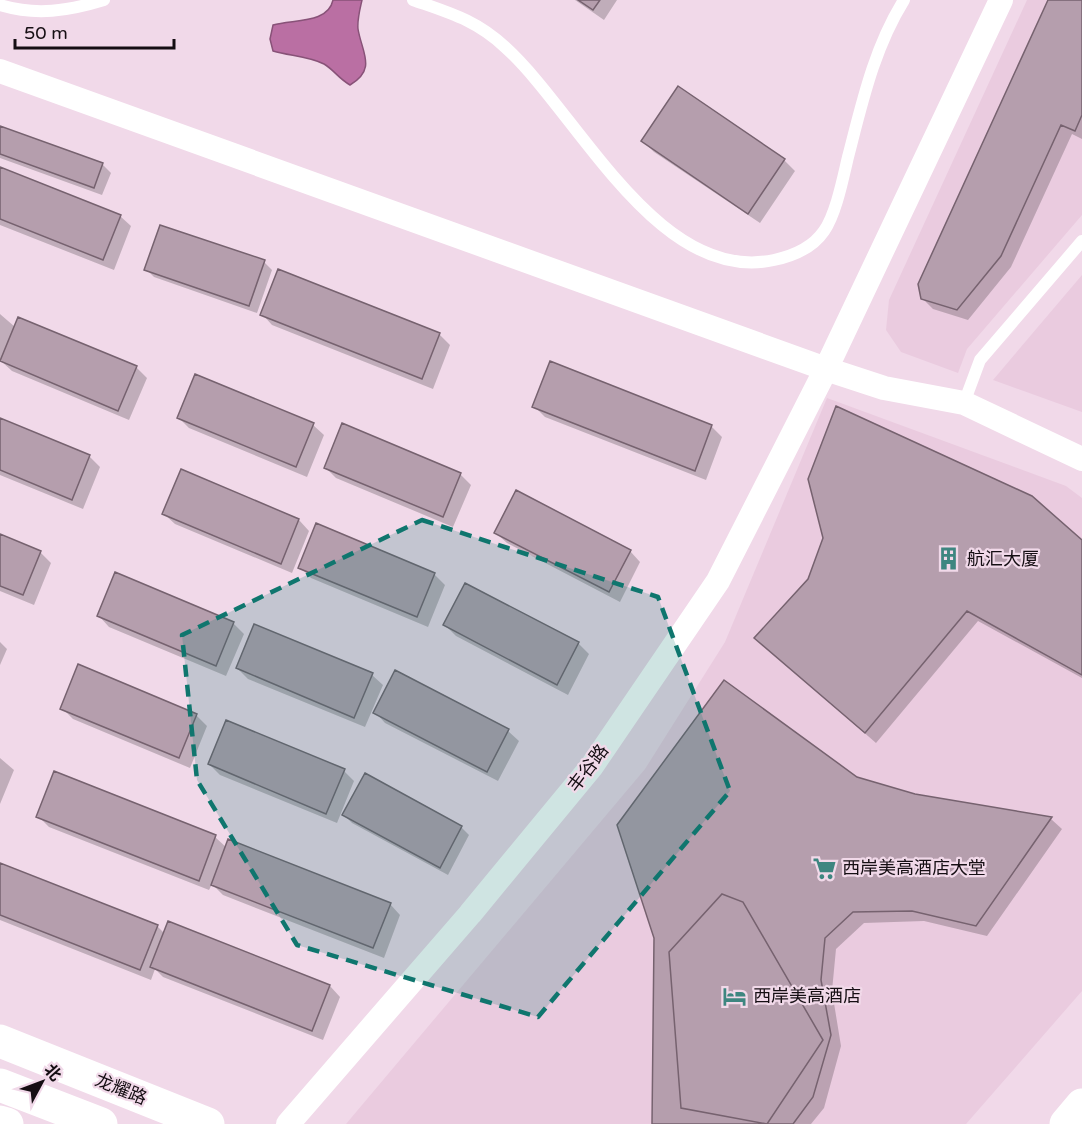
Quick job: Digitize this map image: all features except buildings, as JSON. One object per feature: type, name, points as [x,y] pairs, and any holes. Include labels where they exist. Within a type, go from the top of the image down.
[{"type":"main road","name":"龙耀路","points":[[0,1041],[208,1124]]},
{"type":"main road","points":[[0,1085],[101,1124]]},
{"type":"main road","points":[[1066,1124],[1082,1105]]},
{"type":"main road","points":[[0,1122],[7,1124]]},
{"type":"street","name":"丰谷路","points":[[288,1124],[470,914],[592,766],[718,581],[826,369],[1001,0]]},
{"type":"street","points":[[0,71],[826,369],[884,388],[964,403],[1082,459]]},
{"type":"lane","points":[[0,5],[18,11],[50,12],[77,9],[104,0]]},
{"type":"lane","points":[[413,0],[454,13],[480,27],[504,46],[526,67],[612,172],[663,228],[694,247],[728,261],[760,263],[790,256],[807,247],[824,231],[843,176],[878,48],[904,0]]},
{"type":"lane","points":[[964,403],[980,360],[1082,242]]},
{"type":"highlighted area","points":[[422,520],[658,597],[730,791],[538,1017],[297,945],[197,780],[182,635]]},
{"type":"shaded area","points":[[333,0],[362,0],[358,26],[366,60],[363,73],[350,85],[324,64],[312,59],[273,51],[270,39],[273,25],[317,17],[330,8]]},
{"type":"shaded area","points":[[1027,0],[1082,0],[1082,215],[967,349],[958,373],[901,352],[886,330],[889,300]]},
{"type":"shaded area","points":[[1082,275],[1082,412],[993,380]]},
{"type":"shaded area","points":[[827,398],[1066,486],[1082,498],[1082,991],[966,1124],[346,1124],[645,769],[725,642]]},
{"type":"place","name":"航汇大厦","points":[[949,559]]},
{"type":"place","name":"西岸美高酒店大堂","points":[[824,868]]},
{"type":"place","name":"西岸美高酒店","points":[[735,996]]}]
